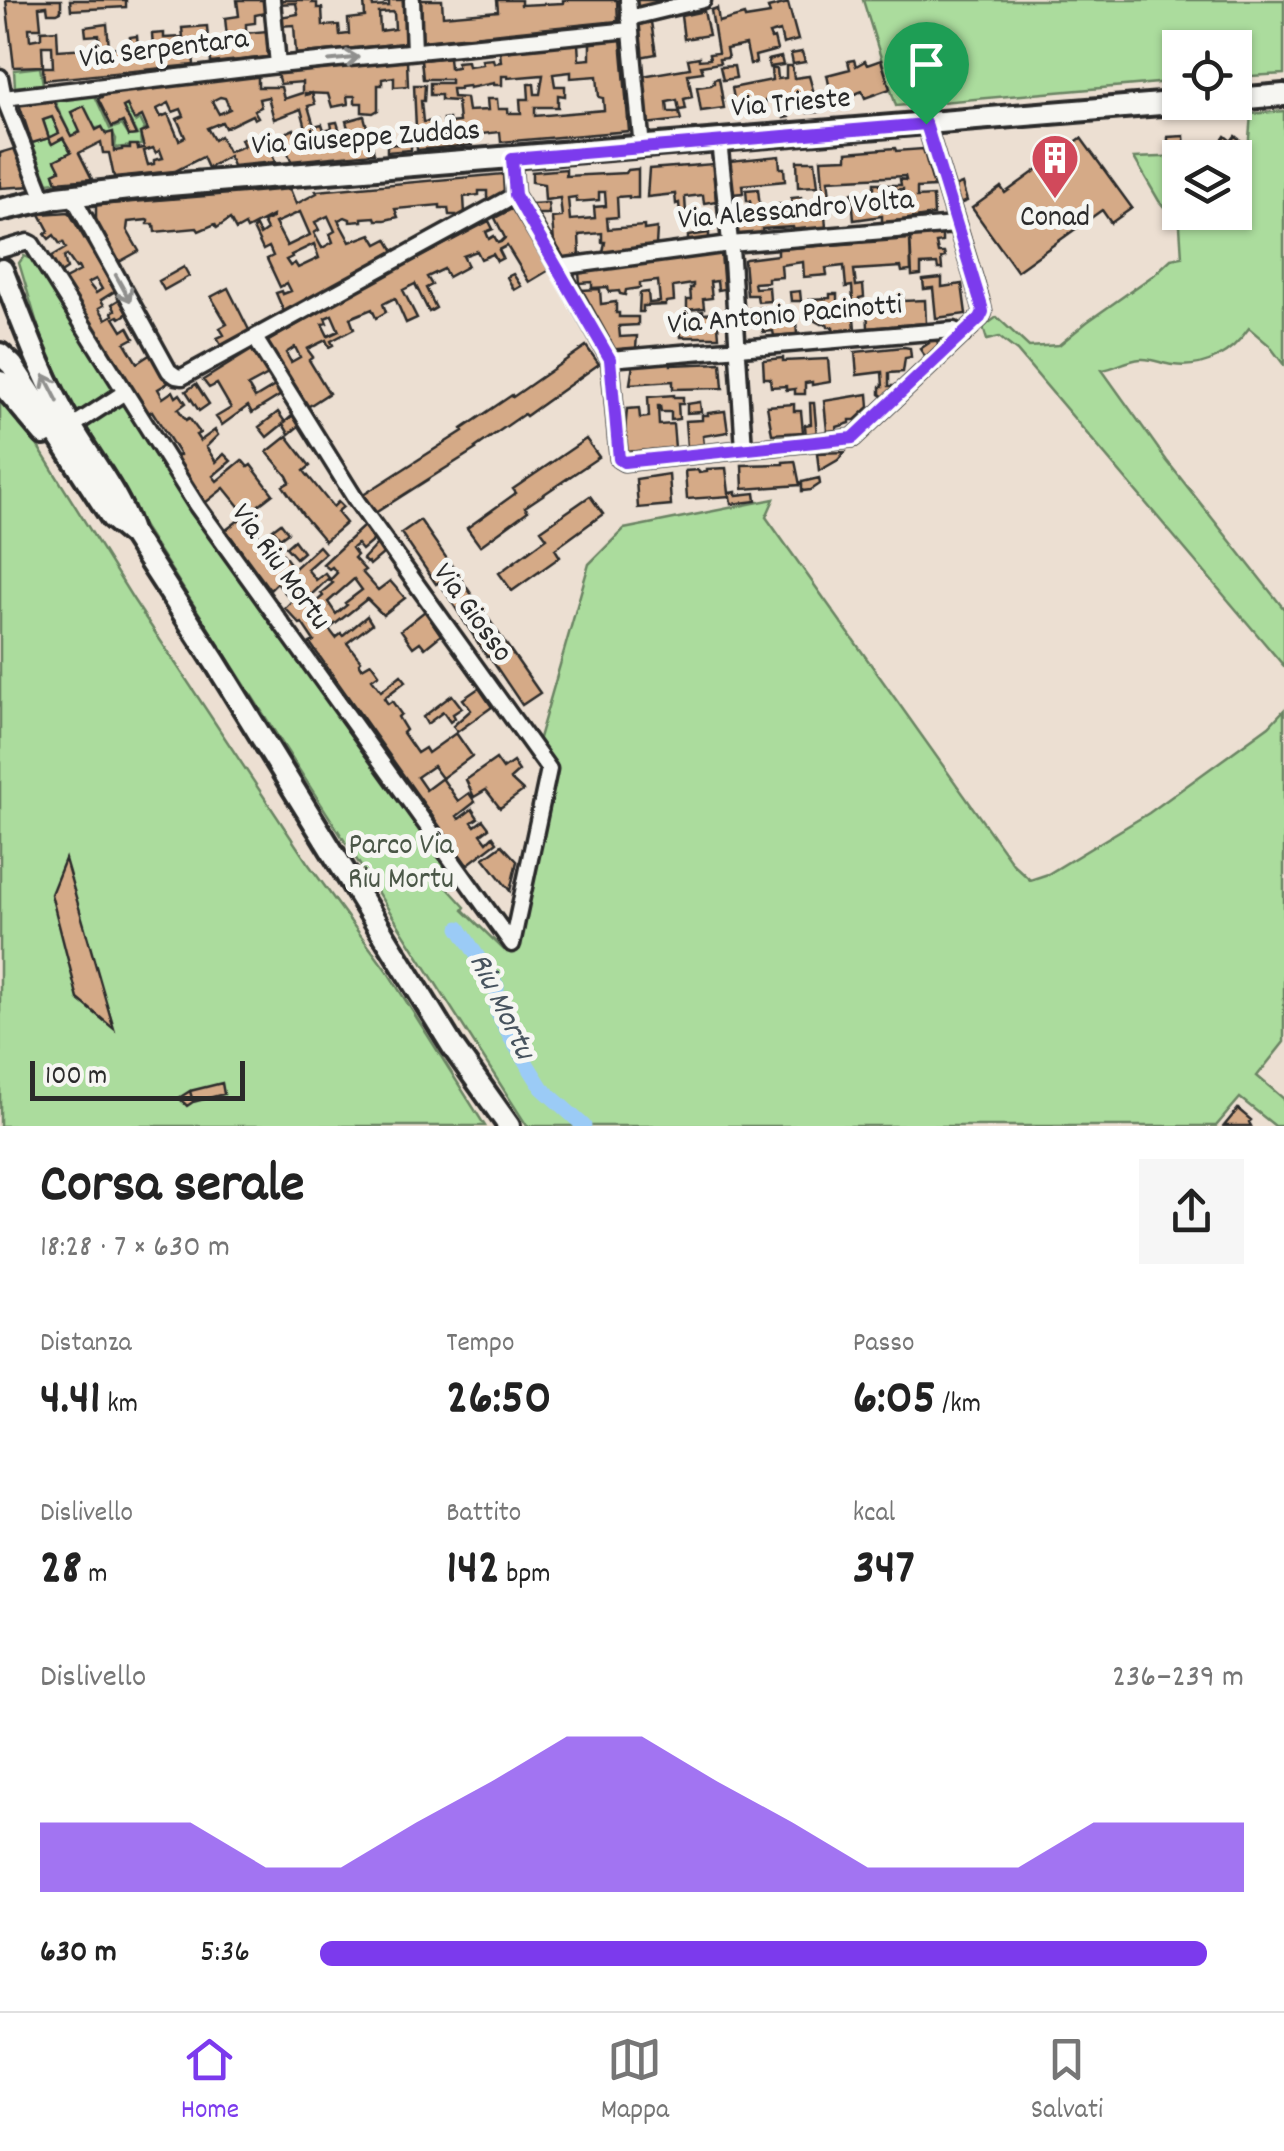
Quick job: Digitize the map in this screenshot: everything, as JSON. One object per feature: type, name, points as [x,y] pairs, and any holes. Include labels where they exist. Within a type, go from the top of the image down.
[{"type":"street","points":[[272,0],[278,65]]},
{"type":"street","points":[[412,0],[414,51]]},
{"type":"street","points":[[628,0],[642,148]]},
{"type":"street","name":"Via Serpentara","points":[[4,98],[630,24],[704,0]]},
{"type":"street","points":[[0,77],[4,98],[173,374],[189,374],[515,195]]},
{"type":"street","points":[[1252,97],[1284,94]]},
{"type":"street","name":"Via Trieste","points":[[642,148],[1162,104]]},
{"type":"street","points":[[512,159],[515,195],[610,359],[619,459],[624,462],[853,438],[980,318],[983,312],[926,124]]},
{"type":"street","points":[[719,141],[744,449]]},
{"type":"street","name":"Via Giuseppe Zuddas","points":[[0,210],[156,186],[642,148]]},
{"type":"street","name":"Via Giuseppe Zuddas","points":[[0,194],[68,197]]},
{"type":"street","name":"Via Giuseppe Zuddas","points":[[8,230],[4,218],[11,214],[68,197]]},
{"type":"street","name":"Via Alessandro Volta","points":[[558,267],[730,244],[955,225]]},
{"type":"street","points":[[8,230],[21,244],[0,266],[40,366],[125,511],[132,534],[453,1047],[508,1126]]},
{"type":"street","name":"Via Riu Mortu","points":[[21,244],[32,244],[198,506],[512,944]]},
{"type":"street","name":"Via Antonio Pacinotti","points":[[610,359],[954,330],[963,334]]},
{"type":"street","name":"Via Giosso","points":[[254,338],[356,500],[549,769],[512,944]]},
{"type":"street","points":[[0,354],[12,365],[112,518],[132,534]]},
{"type":"street","points":[[0,382],[43,433],[86,495],[106,508]]},
{"type":"street","points":[[72,426],[124,392]]},
{"type":"green space","points":[[863,0],[1284,0],[1284,74],[1252,76],[1252,30],[1162,30],[1162,83],[896,106]]},
{"type":"green space","points":[[40,67],[43,84],[15,87],[14,70]]},
{"type":"green space","points":[[110,91],[96,98],[110,129],[122,125],[129,136],[137,135],[123,107],[127,105],[135,122],[140,119],[145,129],[140,134],[141,145],[115,148],[113,133],[106,134],[102,127],[71,136],[53,98]]},
{"type":"green space","points":[[1284,111],[1284,365],[1249,328],[1225,352],[1196,365],[1141,359],[1102,370],[1167,461],[1284,609],[1284,666],[1017,351],[999,337],[987,340],[983,327],[997,317],[1029,347],[1059,345],[1171,259],[1182,257],[1180,230],[1252,230],[1252,140],[1249,140],[1252,114]]},
{"type":"green space","points":[[52,117],[59,133],[49,138],[43,120]]},
{"type":"green space","points":[[49,138],[51,143],[63,138],[71,152],[56,160],[60,170],[54,173],[57,182],[48,183],[32,143]]},
{"type":"green space","points":[[1162,157],[1162,205],[1159,201],[1134,158]]},
{"type":"green space","name":"Parco Via Riu Mortu","points":[[24,256],[33,260],[453,876],[443,883],[465,907],[463,910],[504,950],[516,949],[521,937],[556,770],[537,745],[589,564],[624,529],[774,499],[766,517],[1013,864],[1030,880],[1048,874],[1149,813],[1269,726],[1284,710],[1284,1042],[1257,1076],[1284,1099],[1284,1126],[1275,1126],[1240,1098],[1216,1126],[527,1126],[124,496],[68,397],[39,330],[19,263]]},
{"type":"green space","points":[[0,396],[24,424],[133,599],[307,862],[389,974],[485,1126],[0,1126]]},
{"type":"building","points":[[6,0],[61,0],[61,11],[57,13],[48,13],[47,6],[39,7],[41,28],[29,28],[30,40],[41,38],[41,31],[57,30],[58,50],[87,48],[87,52],[100,51],[99,35],[86,36],[85,27],[107,24],[109,48],[131,46],[130,37],[137,36],[138,48],[153,47],[152,34],[183,37],[182,28],[207,26],[208,39],[227,37],[225,18],[239,16],[237,0],[264,0],[265,13],[255,15],[255,23],[246,24],[246,33],[267,31],[270,57],[211,63],[210,50],[205,50],[193,54],[194,65],[44,80],[43,67],[53,67],[52,46],[42,46],[43,66],[14,67]]},
{"type":"building","points":[[70,0],[126,0],[126,7],[71,10]]},
{"type":"building","points":[[277,0],[312,0],[317,8],[322,8],[323,26],[339,25],[340,35],[349,34],[348,19],[365,17],[364,1],[372,1],[373,7],[389,6],[384,0],[404,0],[405,43],[296,54],[294,25],[279,26],[279,17],[298,14],[296,3],[277,4]],"holes":[[[394,12],[395,29],[380,31],[379,13]]]},
{"type":"building","points":[[420,0],[442,0],[443,16],[498,11],[497,0],[521,0],[521,5],[617,0],[618,21],[422,41]]},
{"type":"building","points":[[635,0],[672,0],[635,8]]},
{"type":"building","points":[[788,3],[798,40],[783,44],[780,31],[769,34],[777,50],[755,56],[756,63],[750,64],[746,45],[726,49],[728,58],[701,66],[703,72],[688,74],[692,97],[684,99],[686,109],[679,110],[677,100],[667,102],[668,112],[679,112],[681,120],[645,124],[642,76],[690,68],[688,59],[710,59],[709,54],[718,53],[711,10],[717,8],[719,22],[744,15],[745,18],[770,14],[768,8]]},
{"type":"building","points":[[704,11],[709,35],[684,39],[681,16]]},
{"type":"building","points":[[651,22],[656,54],[640,57],[638,25]]},
{"type":"building","points":[[621,39],[629,131],[501,142],[500,132],[471,135],[472,145],[417,150],[414,85],[425,85],[421,101],[423,122],[436,121],[438,138],[445,138],[443,119],[459,122],[457,101],[430,95],[430,83],[451,83],[451,79],[423,79],[421,60],[449,57],[450,68],[457,67],[457,62],[467,61],[468,66],[483,64],[482,60],[501,62],[500,52],[578,43],[579,60],[590,59],[590,42]],"holes":[[[571,72],[571,78],[597,76],[604,110],[535,116],[535,107],[558,107],[558,95],[565,96],[565,86],[555,86],[553,74]],[[543,75],[540,94],[535,94],[534,84],[528,84],[529,99],[520,99],[521,113],[498,109],[497,99],[487,99],[488,110],[468,111],[466,98],[453,97],[452,89],[460,87],[502,85],[502,76]]]},
{"type":"building","points":[[802,52],[805,62],[793,64],[791,54]]},
{"type":"building","points":[[781,57],[783,65],[769,67],[768,60]]},
{"type":"building","points":[[854,60],[856,66],[881,60],[890,89],[865,98],[862,91],[837,101],[827,75],[850,69],[848,61]]},
{"type":"building","points":[[407,61],[408,86],[394,87],[394,77],[382,79],[382,85],[378,85],[378,110],[373,113],[362,112],[362,103],[355,103],[355,96],[347,96],[348,104],[332,107],[328,94],[312,93],[315,104],[308,106],[314,126],[322,124],[324,130],[337,122],[343,142],[348,141],[346,121],[364,116],[374,153],[291,161],[284,143],[270,150],[275,162],[233,166],[229,156],[208,168],[203,157],[175,171],[114,177],[109,153],[103,153],[101,142],[79,153],[92,179],[57,182],[54,173],[60,170],[55,160],[71,152],[63,138],[52,144],[49,138],[32,143],[19,104],[21,100],[51,97],[71,136],[80,132],[71,112],[84,106],[96,130],[102,127],[106,134],[113,132],[114,151],[130,145],[137,145],[138,149],[144,148],[140,133],[148,130],[142,116],[134,120],[127,105],[123,107],[136,135],[129,136],[123,122],[112,127],[98,99],[115,90],[258,76],[258,87],[281,87],[284,99],[302,93],[302,82],[280,84],[277,74]],"holes":[[[268,97],[274,119],[301,109],[306,128],[295,132],[294,129],[266,142],[264,138],[255,142],[251,134],[241,139],[244,146],[228,152],[220,136],[214,140],[207,128],[222,122],[225,128],[252,115],[254,119],[258,117],[254,110],[261,107],[259,99]],[[225,98],[230,109],[219,114],[212,101]],[[169,103],[173,112],[181,109],[184,116],[177,119],[185,137],[179,140],[168,114],[161,117],[157,109]],[[52,117],[59,133],[49,138],[43,120]],[[160,150],[163,158],[148,165],[144,151]]]},
{"type":"building","points":[[734,66],[736,78],[723,80],[720,67]]},
{"type":"building","points":[[786,66],[792,66],[794,78],[809,76],[815,97],[765,101],[765,105],[736,110],[732,88],[772,80],[771,69],[777,69],[778,79],[786,78]]},
{"type":"building","points":[[719,78],[724,108],[701,111],[697,87],[711,85]]},
{"type":"building","points":[[788,99],[789,117],[784,118],[783,100]]},
{"type":"building","points":[[816,99],[819,112],[808,113],[807,100]]},
{"type":"building","name":"Conad","points":[[1081,138],[1132,208],[1111,223],[1102,210],[1017,271],[972,208],[1001,187],[1005,193]]},
{"type":"building","points":[[411,143],[411,150],[387,152],[387,145]]},
{"type":"building","points":[[20,147],[32,186],[0,188],[0,153]]},
{"type":"building","points":[[923,149],[934,187],[917,188],[917,197],[933,196],[934,215],[882,223],[882,216],[854,220],[852,193],[863,193],[864,201],[903,195],[903,189],[874,192],[874,183],[901,185],[900,179],[906,180],[905,176],[828,180],[832,211],[825,212],[821,159],[847,158],[847,152]]},
{"type":"building","points":[[779,156],[785,181],[742,185],[743,193],[732,194],[729,161]]},
{"type":"building","points":[[797,161],[815,161],[818,186],[798,187]]},
{"type":"building","points":[[713,164],[716,201],[704,203],[703,195],[685,197],[686,213],[680,214],[675,194],[647,197],[649,169]]},
{"type":"building","points":[[566,169],[566,176],[638,169],[638,198],[617,197],[618,217],[607,218],[608,229],[657,228],[656,246],[603,253],[602,233],[579,235],[580,256],[560,259],[551,242],[554,243],[552,218],[562,217],[560,198],[545,200],[544,184],[532,182],[532,172]],"holes":[[[599,192],[605,192],[606,206],[594,207],[595,218],[570,220],[568,198],[576,197],[576,202],[599,200]]]},
{"type":"building","points":[[503,174],[504,193],[487,202],[487,191],[464,197],[465,214],[456,219],[456,215],[449,215],[448,208],[440,205],[395,209],[398,217],[385,220],[338,220],[350,242],[371,234],[377,244],[387,239],[394,251],[284,312],[276,293],[291,291],[287,283],[280,287],[267,259],[273,256],[269,247],[263,250],[253,229],[256,227],[260,235],[267,230],[263,222],[272,216],[247,229],[245,225],[236,230],[230,219],[217,228],[215,224],[199,231],[197,228],[155,232],[154,224],[148,224],[148,220],[128,222],[127,230],[139,251],[119,262],[96,220],[96,205],[290,189],[296,204],[316,191]],"holes":[[[300,212],[310,235],[287,246],[275,223]],[[328,216],[335,231],[330,234],[333,242],[322,248],[314,233],[319,230],[315,222]],[[314,244],[319,258],[298,268],[286,260]]]},
{"type":"building","points":[[962,184],[967,201],[959,204],[954,187]]},
{"type":"building","points":[[758,189],[760,208],[792,205],[791,198],[801,197],[802,207],[817,206],[818,215],[825,214],[826,228],[762,229],[762,234],[736,236],[734,213],[752,212],[746,190]]},
{"type":"building","points":[[548,203],[549,214],[536,214],[531,204]]},
{"type":"building","points":[[512,209],[549,270],[529,282],[507,246],[499,250],[503,258],[497,261],[493,254],[481,259],[477,251],[463,256],[468,266],[448,277],[444,269],[427,277],[432,285],[426,288],[436,308],[429,312],[415,284],[403,290],[417,318],[406,323],[395,298],[383,304],[386,312],[376,318],[372,309],[350,318],[354,329],[331,341],[333,345],[329,347],[326,340],[307,349],[313,357],[309,360],[329,393],[306,408],[267,342],[489,221],[493,229],[486,232],[489,239],[494,236],[501,242],[505,238],[495,218]],"holes":[[[332,315],[339,331],[328,336],[322,324]],[[295,347],[300,357],[291,362],[286,353]]]},
{"type":"building","points":[[69,212],[115,291],[101,300],[104,305],[99,308],[106,319],[115,310],[112,304],[120,299],[128,313],[114,318],[122,331],[128,327],[134,338],[125,343],[137,363],[151,354],[168,383],[158,389],[163,398],[173,391],[176,397],[180,394],[186,403],[178,409],[200,433],[196,435],[200,441],[215,430],[218,435],[206,447],[216,462],[224,454],[231,461],[213,476],[217,481],[242,460],[248,467],[251,465],[273,494],[246,515],[224,488],[205,503],[189,483],[175,459],[180,455],[152,411],[147,414],[63,280],[80,271],[78,267],[67,255],[67,269],[59,274],[49,258],[66,248],[54,235],[49,239],[45,234],[49,231],[40,214]],"holes":[[[96,279],[102,289],[96,293],[88,283]]]},
{"type":"building","points":[[709,233],[709,239],[688,242],[688,236]]},
{"type":"building","points":[[942,233],[942,242],[936,243],[938,253],[945,257],[941,258],[942,269],[937,264],[921,265],[921,275],[912,276],[910,234]]},
{"type":"building","points":[[910,239],[911,271],[902,272],[901,267],[854,270],[856,286],[863,285],[864,297],[859,301],[853,301],[852,286],[846,287],[844,266],[826,268],[827,275],[804,277],[803,262],[781,265],[782,277],[754,283],[755,288],[769,287],[770,301],[758,302],[757,295],[747,295],[746,259],[778,255],[778,249]]},
{"type":"building","points":[[721,253],[724,289],[718,290],[717,281],[710,282],[712,298],[703,299],[704,308],[687,310],[693,284],[673,287],[674,301],[643,306],[643,312],[639,312],[640,293],[648,292],[649,303],[660,302],[658,281],[640,283],[640,288],[626,290],[625,295],[609,292],[608,287],[592,288],[592,282],[580,283],[579,273]]},
{"type":"building","points":[[184,267],[189,276],[164,290],[159,281]]},
{"type":"building","points":[[513,274],[521,286],[514,290],[507,277]]},
{"type":"building","points":[[942,278],[942,287],[962,284],[966,314],[936,318],[933,288],[924,289],[923,280]]},
{"type":"building","points":[[228,288],[250,332],[222,347],[217,338],[224,335],[220,328],[227,324],[211,297]]},
{"type":"building","points":[[600,289],[601,304],[616,302],[619,317],[638,317],[638,325],[619,326],[620,337],[637,336],[636,348],[612,350],[581,290]]},
{"type":"building","points":[[800,291],[801,301],[791,301],[790,292]]},
{"type":"building","points":[[830,294],[837,294],[837,303],[853,306],[855,329],[833,331],[833,327],[815,321],[810,299],[830,298]]},
{"type":"building","points":[[903,296],[903,301],[925,300],[926,323],[868,328],[867,304]]},
{"type":"building","points":[[770,307],[771,312],[795,310],[797,334],[774,336],[773,331],[763,332],[763,325],[749,324],[748,309]]},
{"type":"building","points":[[703,311],[717,313],[719,337],[681,337],[680,316]]},
{"type":"building","points":[[927,339],[937,340],[938,344],[926,358],[920,349],[929,343]]},
{"type":"building","points":[[586,346],[599,364],[375,513],[363,495]]},
{"type":"building","points":[[910,348],[911,357],[905,358],[903,372],[889,373],[889,386],[896,386],[884,397],[880,394],[882,372],[857,375],[855,352]]},
{"type":"building","points":[[252,350],[268,375],[248,386],[255,398],[275,386],[281,395],[252,413],[248,406],[222,425],[216,417],[231,408],[217,384],[209,388],[203,380]]},
{"type":"building","points":[[828,359],[830,382],[805,383],[805,394],[795,394],[795,389],[786,390],[786,386],[771,387],[770,378],[764,378],[763,360]]},
{"type":"building","points":[[721,363],[723,388],[673,389],[673,381],[630,384],[633,365]]},
{"type":"building","points":[[196,384],[209,404],[199,411],[186,391]]},
{"type":"building","points":[[868,394],[869,407],[855,420],[827,431],[824,401]]},
{"type":"building","points":[[648,397],[683,397],[683,404],[678,404],[679,419],[671,420],[671,412],[661,412],[658,406],[659,425],[673,424],[675,448],[626,452],[627,409],[639,408],[640,418],[649,417]]},
{"type":"building","points":[[700,402],[701,412],[687,413],[687,404]]},
{"type":"building","points":[[810,403],[814,403],[817,436],[806,437],[805,425],[811,424]]},
{"type":"building","points":[[794,404],[794,411],[801,411],[803,432],[772,434],[767,406]]},
{"type":"building","points":[[725,411],[728,432],[703,436],[704,445],[687,447],[685,421],[702,420],[702,415]]},
{"type":"building","points":[[278,412],[285,422],[293,415],[300,425],[289,434],[283,424],[267,437],[259,427]]},
{"type":"building","points":[[287,436],[310,466],[304,471],[333,507],[338,502],[343,507],[337,512],[346,523],[325,541],[283,486],[290,482],[267,452]]},
{"type":"building","points":[[586,439],[599,457],[525,507],[528,511],[480,546],[467,528],[516,493],[513,489]]},
{"type":"building","points":[[845,452],[838,460],[819,471],[817,453]]},
{"type":"building","points":[[795,461],[800,485],[743,489],[742,465]]},
{"type":"building","points":[[726,468],[729,493],[755,493],[756,501],[731,504],[730,496],[687,499],[685,471],[699,473]]},
{"type":"building","points":[[669,474],[671,505],[638,508],[636,479]]},
{"type":"building","points":[[819,478],[820,484],[802,491],[802,482]]},
{"type":"building","points":[[590,496],[603,514],[555,549],[560,557],[512,591],[499,573],[547,538],[541,530]]},
{"type":"building","points":[[244,516],[277,559],[283,554],[294,569],[319,546],[325,553],[307,569],[316,580],[325,573],[329,578],[310,596],[315,603],[337,573],[323,564],[364,526],[374,540],[362,550],[357,544],[352,548],[357,555],[354,558],[378,590],[390,581],[405,598],[383,615],[367,599],[329,629],[336,638],[343,636],[367,616],[372,624],[347,643],[362,668],[371,663],[379,674],[372,679],[381,691],[401,675],[406,681],[384,698],[388,704],[392,701],[401,714],[398,717],[406,730],[403,733],[417,753],[425,748],[428,753],[456,733],[472,756],[442,778],[458,801],[469,793],[475,802],[457,816],[459,819],[472,809],[478,818],[472,822],[475,826],[483,820],[489,828],[481,834],[487,842],[493,836],[497,842],[467,865],[310,643],[314,641],[302,623],[285,608],[292,601],[277,583],[270,590],[226,530]],"holes":[[[354,579],[362,590],[336,614],[328,602]],[[433,766],[442,778],[426,790],[417,777]]]},
{"type":"building","points":[[420,520],[540,693],[522,705],[401,533]]},
{"type":"building","points":[[281,523],[288,532],[280,538],[273,529]]},
{"type":"building","points":[[294,540],[303,552],[296,558],[286,547]]},
{"type":"building","points":[[377,544],[383,554],[370,565],[363,559]]},
{"type":"building","points":[[425,611],[441,635],[425,648],[420,642],[413,647],[401,630]]},
{"type":"building","points":[[479,688],[492,707],[457,732],[453,726],[471,710],[463,699]]},
{"type":"building","points":[[452,695],[462,708],[453,714],[455,718],[450,722],[443,712],[427,724],[423,717]]},
{"type":"building","points":[[496,759],[503,769],[513,762],[519,771],[510,779],[523,791],[500,808],[486,790],[474,797],[466,780]]},
{"type":"building","points":[[502,845],[517,861],[510,891],[484,858]]},
{"type":"building","points":[[65,859],[114,1029],[78,999],[51,894]]},
{"type":"building","points":[[222,1083],[224,1094],[193,1102],[190,1091]]},
{"type":"building","points":[[190,1091],[193,1102],[187,1106],[179,1098]]},
{"type":"building","points":[[1238,1109],[1251,1120],[1251,1126],[1224,1126]]},
{"type":"waterway","name":"Riu Mortu","points":[[459,928],[497,986],[497,1012],[542,1088],[584,1126]]},
{"type":"place","name":"Conad","points":[[1055,200]]},
{"type":"route","points":[[926,124],[982,307],[980,318],[853,438],[624,462],[619,459],[610,359],[515,195],[512,159],[926,124]]}]
